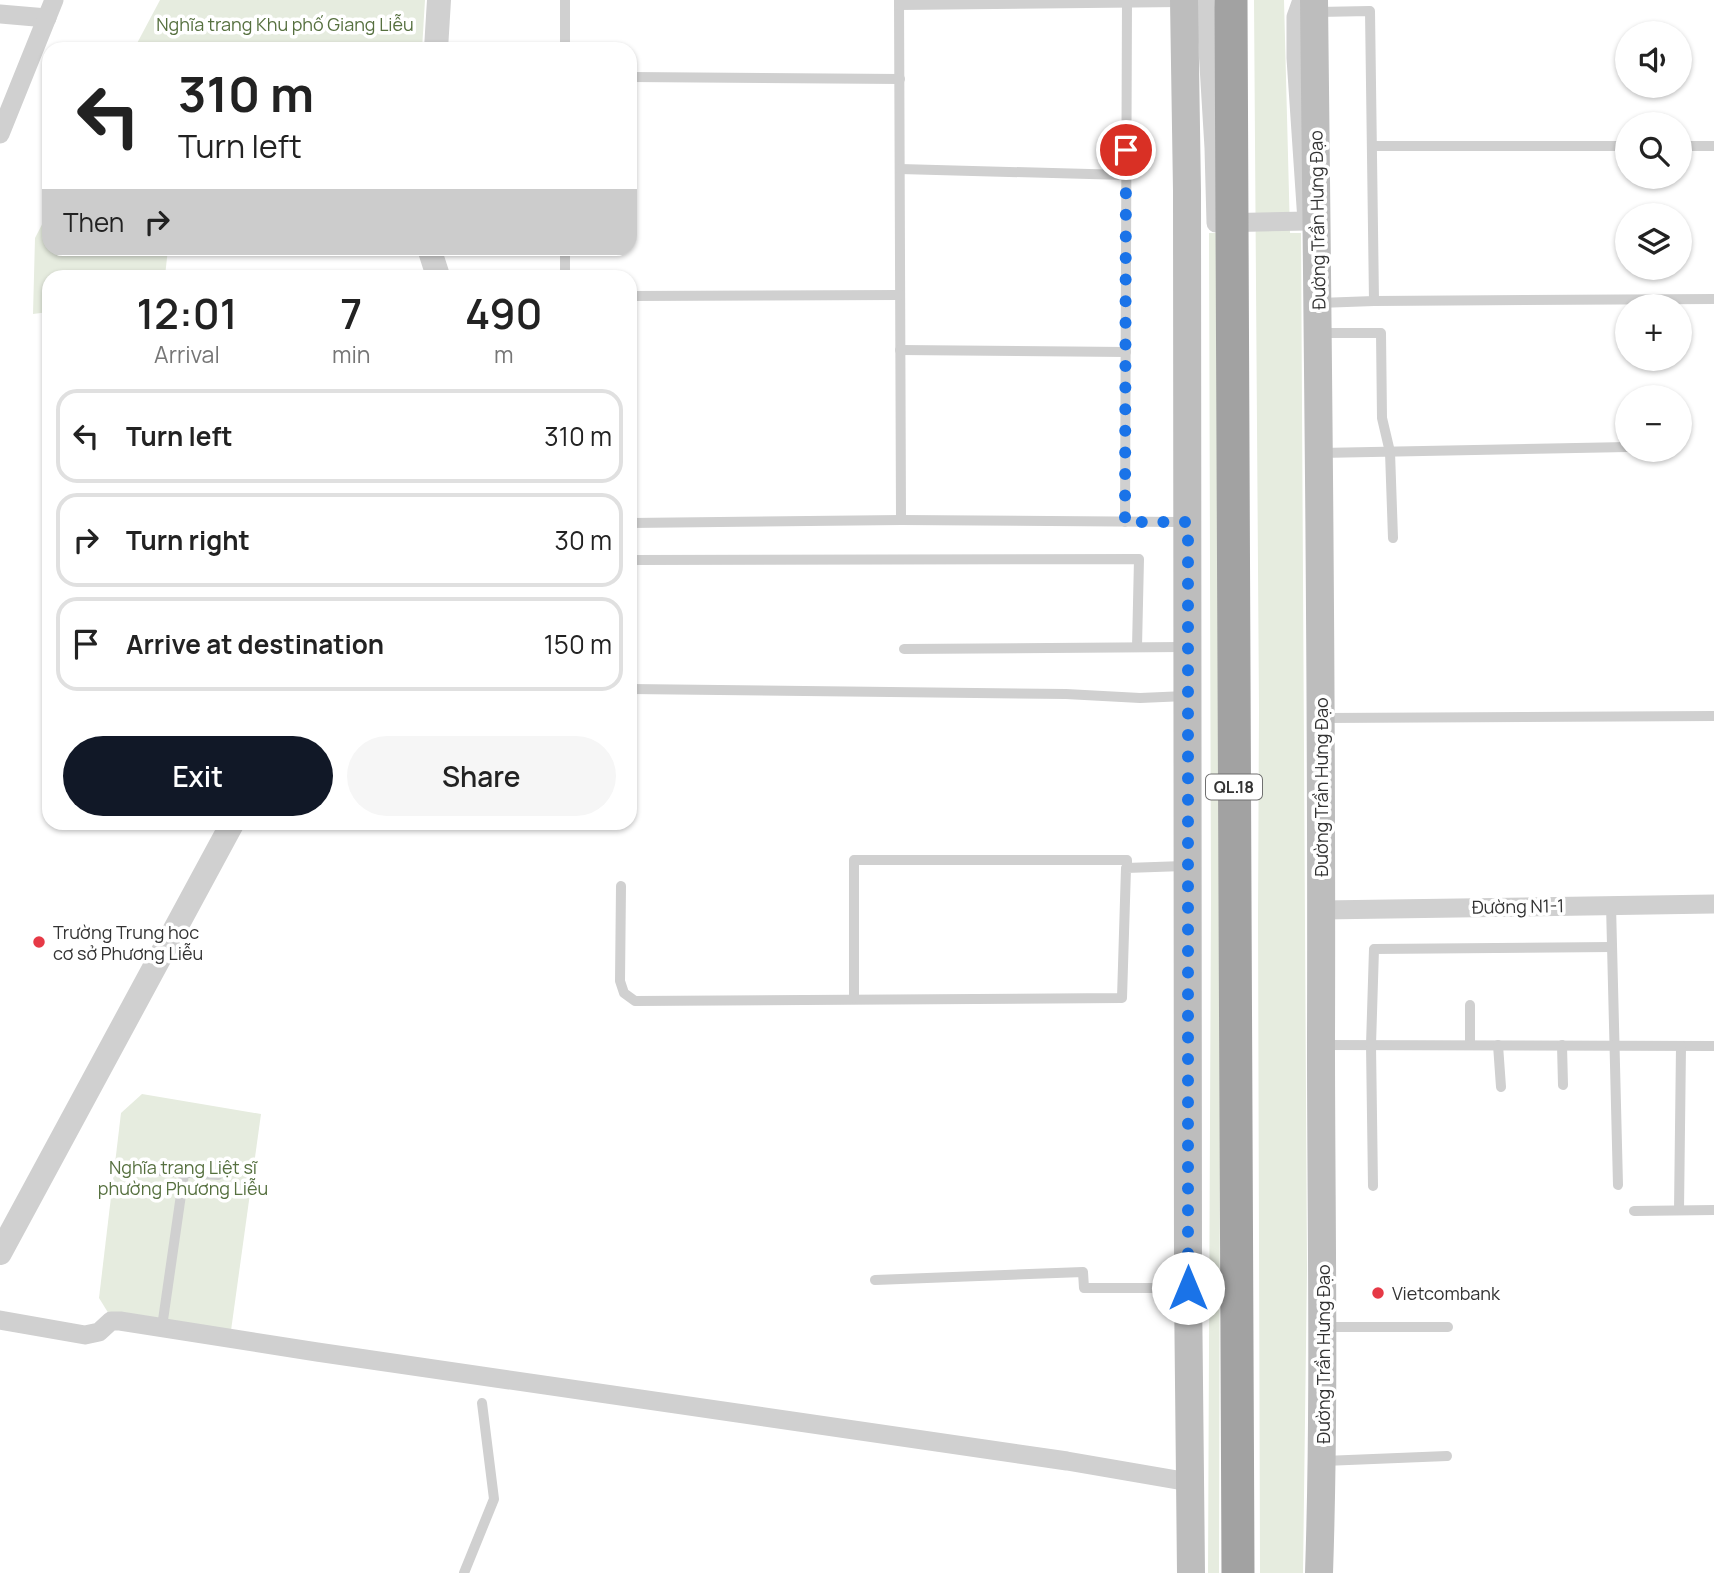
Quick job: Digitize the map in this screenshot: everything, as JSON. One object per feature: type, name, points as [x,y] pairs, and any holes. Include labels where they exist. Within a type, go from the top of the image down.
[{"type":"highway","name":"QL.18","points":[[1231,0],[1238,1573]]},
{"type":"main road","points":[[1191,1],[1187,191],[1188,1288],[1191,1573]]},
{"type":"main road","name":"Đường Trần Hưng Đạo","points":[[1310,4],[1320,453],[1323,1461],[1319,1573]]},
{"type":"street","points":[[436,42],[439,0]]},
{"type":"street","points":[[1191,1],[1211,116],[1216,223],[1307,222],[1296,17],[1310,4]]},
{"type":"street","points":[[0,14],[50,9],[0,134]]},
{"type":"street","points":[[0,1252],[229,830]]},
{"type":"street","name":"Đường N1-1","points":[[1322,910],[1714,904]]},
{"type":"street","points":[[0,1320],[85,1335],[99,1332],[111,1321],[162,1327],[1053,1459],[1189,1482]]},
{"type":"lane","points":[[565,0],[565,42]]},
{"type":"lane","points":[[1125,522],[1127,1]]},
{"type":"lane","points":[[901,520],[899,3],[1191,1]]},
{"type":"lane","points":[[1310,4],[1370,11],[1374,301]]},
{"type":"lane","points":[[637,77],[900,79]]},
{"type":"lane","points":[[1372,146],[1615,146]]},
{"type":"lane","points":[[1692,146],[1714,146]]},
{"type":"lane","points":[[900,169],[1126,175]]},
{"type":"lane","points":[[637,296],[900,295]]},
{"type":"lane","points":[[1318,303],[1714,299]]},
{"type":"lane","points":[[1319,333],[1381,333],[1382,418],[1390,452],[1393,538]]},
{"type":"lane","points":[[900,350],[1126,352]]},
{"type":"lane","points":[[1320,453],[1615,447]]},
{"type":"lane","points":[[637,523],[901,520],[1188,522]]},
{"type":"lane","points":[[637,560],[1139,559],[1137,647]]},
{"type":"lane","points":[[904,649],[1188,647]]},
{"type":"lane","points":[[637,689],[1066,694],[1140,698],[1187,696]]},
{"type":"lane","points":[[1320,718],[1714,716]]},
{"type":"lane","points":[[621,886],[620,981],[622,990],[630,998],[643,1002],[854,998],[1122,998],[1127,860],[854,860],[854,998]]},
{"type":"lane","points":[[1127,868],[1188,866]]},
{"type":"lane","points":[[1611,904],[1618,1185]]},
{"type":"lane","points":[[1373,1186],[1371,1045],[1374,949],[1612,947]]},
{"type":"lane","points":[[1470,1005],[1470,1045]]},
{"type":"lane","points":[[1321,1045],[1714,1046]]},
{"type":"lane","points":[[1498,1045],[1501,1087]]},
{"type":"lane","points":[[1562,1045],[1563,1085]]},
{"type":"lane","points":[[1679,1210],[1681,1046]]},
{"type":"lane","points":[[149,1170],[218,1175]]},
{"type":"lane","points":[[162,1327],[184,1174]]},
{"type":"lane","points":[[1634,1211],[1714,1210]]},
{"type":"lane","points":[[875,1280],[1083,1272],[1084,1288],[1188,1288]]},
{"type":"lane","points":[[1323,1327],[1448,1327]]},
{"type":"lane","points":[[464,1573],[494,1499],[482,1403]]},
{"type":"lane","points":[[1323,1461],[1447,1456]]},
{"type":"green space","name":"Nghĩa trang Khu phố Giang Liễu","points":[[160,0],[425,0],[422,42],[138,42]]},
{"type":"green space","points":[[1254,0],[1284,0],[1290,233],[1301,233],[1307,1269],[1303,1573],[1260,1573],[1259,709]]},
{"type":"green space","points":[[42,224],[42,256],[167,256],[166,270],[42,270],[42,313],[33,314],[35,238]]},
{"type":"green space","points":[[1209,233],[1222,233],[1219,1573],[1208,1573],[1211,899]]},
{"type":"green space","name":"Nghĩa trang Liệt sĩ phường Phương Liễu","points":[[142,1094],[261,1114],[229,1345],[117,1327],[99,1298],[121,1113]]},
{"type":"place","name":"Trường Trung học cơ sở Phương Liễu","points":[[39,942]]},
{"type":"place","name":"Vietcombank","points":[[1378,1293]]},
{"type":"route","points":[[1126,150],[1125,522],[1188,522],[1188,1288]]}]
